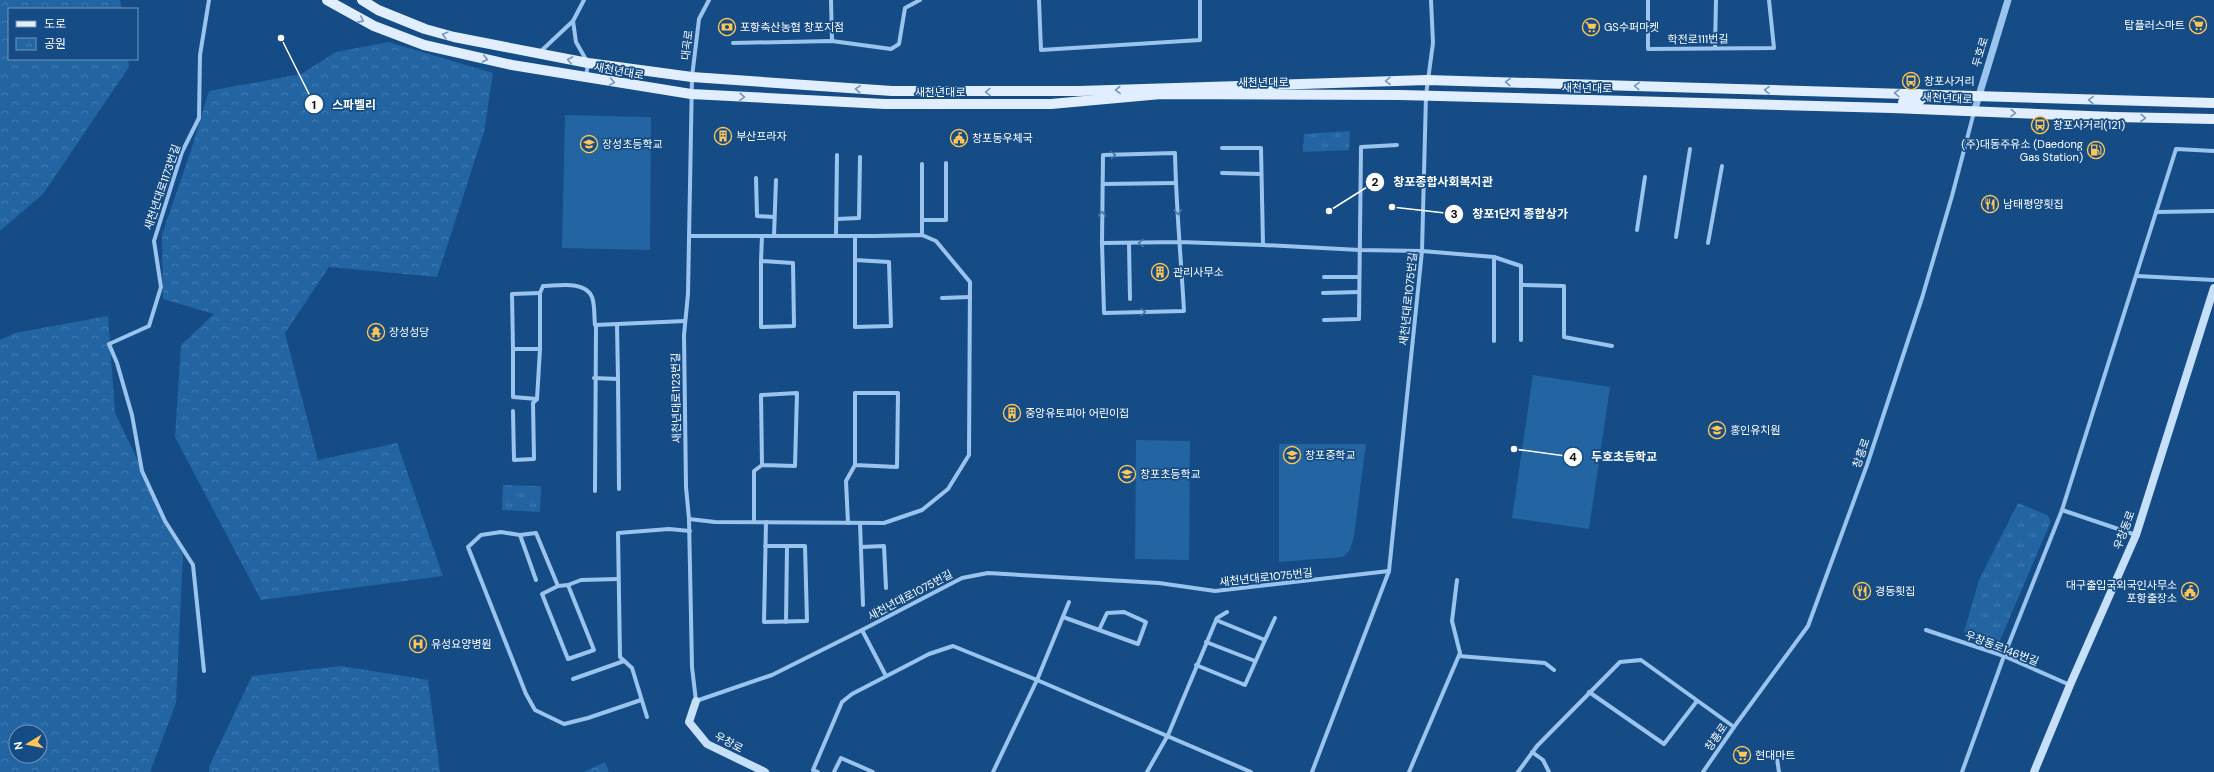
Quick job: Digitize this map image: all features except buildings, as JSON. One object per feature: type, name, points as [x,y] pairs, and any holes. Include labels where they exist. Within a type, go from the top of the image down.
[{"type":"main road","name":"새천년대로","points":[[328,0],[374,26],[424,44],[512,65],[691,94],[885,104],[1051,104],[1161,94],[1426,95],[2214,118]]},
{"type":"main road","name":"새천년대로","points":[[362,0],[378,10],[425,29],[588,64],[692,77],[884,90],[953,92],[1079,91],[1427,80],[2214,103]]},
{"type":"main road","points":[[1892,108],[1902,102],[1919,101],[1922,98],[1919,94]]},
{"type":"main road","name":"우창동로","points":[[2034,772],[2070,685],[2136,535],[2214,288]]},
{"type":"main road","name":"우창로","points":[[696,701],[689,722],[708,744],[764,772]]},
{"type":"street","name":"새천년대로1173번길","points":[[204,671],[193,565],[165,521],[142,471],[132,416],[117,363],[109,344],[149,326],[161,287],[154,241],[182,152],[199,118],[200,55],[209,0]]},
{"type":"street","points":[[538,54],[574,21],[584,0]]},
{"type":"street","name":"대곡로","points":[[691,94],[700,19],[709,0]]},
{"type":"street","points":[[831,0],[832,41]]},
{"type":"street","points":[[733,43],[832,41],[891,49],[899,44],[905,8],[920,0]]},
{"type":"street","points":[[1039,0],[1041,50],[1200,40],[1200,0]]},
{"type":"street","name":"새천년대로1075번길","points":[[696,701],[772,675],[962,578],[988,573],[1159,583],[1215,591],[1389,571],[1422,251],[1426,95],[1433,43],[1431,0]]},
{"type":"street","name":"학전로111번길","points":[[1648,0],[1648,49],[1774,48],[1769,0]]},
{"type":"street","points":[[1715,48],[1716,0]]},
{"type":"street","name":"두호로","points":[[1974,112],[2008,0]]},
{"type":"street","points":[[574,21],[576,42],[588,64],[586,78]]},
{"type":"street","name":"새천년대로1123번길","points":[[691,94],[689,236],[685,321],[686,487],[690,531],[692,666],[696,701]]},
{"type":"street","name":"창흥로","points":[[1704,772],[1734,727],[1808,626],[1867,465],[1922,298],[1952,196],[1974,112]]},
{"type":"street","points":[[1324,320],[1359,319],[1361,147],[1397,145]]},
{"type":"street","points":[[1222,148],[1261,148],[1263,244]]},
{"type":"street","points":[[1676,237],[1690,149]]},
{"type":"street","points":[[1962,772],[2004,656],[2062,510],[2176,149],[2214,150]]},
{"type":"street","points":[[1175,153],[1175,183],[1184,311],[1104,313],[1102,243],[1103,184],[1102,155],[1175,153]]},
{"type":"street","points":[[836,155],[836,236]]},
{"type":"street","points":[[836,219],[859,218],[860,157]]},
{"type":"street","points":[[922,220],[946,220],[946,163]]},
{"type":"street","points":[[922,164],[922,234]]},
{"type":"street","points":[[1708,243],[1722,166]]},
{"type":"street","points":[[1222,173],[1261,174]]},
{"type":"street","points":[[1637,230],[1645,177]]},
{"type":"street","points":[[756,178],[757,216],[774,217]]},
{"type":"street","points":[[774,236],[776,180]]},
{"type":"street","points":[[1103,184],[1175,183]]},
{"type":"street","points":[[2156,212],[2214,211]]},
{"type":"street","points":[[689,236],[855,236],[922,234],[936,241],[970,282],[969,455],[948,489],[922,510],[884,524],[754,522],[689,519]]},
{"type":"street","points":[[761,261],[793,263],[794,326],[761,327],[761,261],[762,236]]},
{"type":"street","points":[[855,236],[855,260],[855,327],[891,326],[889,262],[855,260]]},
{"type":"street","points":[[1102,243],[1180,242],[1263,244],[1360,250],[1422,251],[1494,257],[1522,266],[1521,340]]},
{"type":"street","points":[[1129,243],[1130,299]]},
{"type":"street","points":[[1494,257],[1494,341]]},
{"type":"street","points":[[2137,276],[2214,280]]},
{"type":"street","points":[[1324,277],[1359,277]]},
{"type":"street","points":[[513,411],[514,460],[534,459],[533,403],[537,399],[540,349],[540,293],[543,286],[572,285],[584,288],[592,297],[594,325],[595,491]]},
{"type":"street","points":[[1522,285],[1564,286],[1564,337],[1612,346]]},
{"type":"street","points":[[1323,293],[1359,292]]},
{"type":"street","points":[[537,399],[513,396],[512,294],[540,293]]},
{"type":"street","points":[[942,298],[970,298]]},
{"type":"street","points":[[594,325],[685,321]]},
{"type":"street","points":[[618,324],[619,490]]},
{"type":"street","points":[[513,349],[540,349]]},
{"type":"street","points":[[594,378],[618,379]]},
{"type":"street","points":[[848,523],[846,481],[855,465],[854,393],[898,392],[897,467],[855,465]]},
{"type":"street","points":[[754,522],[754,471],[762,465],[795,466],[797,393],[761,395],[762,465]]},
{"type":"street","points":[[2062,510],[2136,535]]},
{"type":"street","points":[[765,546],[805,546],[807,621],[764,622],[765,546],[766,522]]},
{"type":"street","points":[[860,523],[863,605]]},
{"type":"street","points":[[647,717],[632,668],[620,657],[618,533],[669,529],[690,531]]},
{"type":"street","points":[[558,586],[536,533],[520,535],[501,532],[481,535],[468,547],[526,694],[535,710],[564,724],[588,718],[641,700]]},
{"type":"street","points":[[520,535],[536,580]]},
{"type":"street","points":[[861,547],[884,546],[886,588]]},
{"type":"street","points":[[786,622],[787,547]]},
{"type":"street","points":[[1312,772],[1389,571]]},
{"type":"street","points":[[568,585],[594,650],[568,659],[542,594],[558,586],[568,585],[581,580],[618,579]]},
{"type":"street","points":[[1409,772],[1459,656],[1452,621],[1457,580]]},
{"type":"street","points":[[993,772],[1037,680],[1069,602]]},
{"type":"street","points":[[1063,617],[1099,630],[1138,644],[1146,622],[1124,612],[1108,613],[1099,630]]},
{"type":"street","points":[[1147,772],[1168,735],[1216,620],[1227,612]]},
{"type":"street","points":[[1196,665],[1245,685],[1275,618]]},
{"type":"street","points":[[1216,620],[1265,640]]},
{"type":"street","points":[[862,630],[886,676]]},
{"type":"street","name":"우창동로146번길","points":[[1926,630],[2004,656],[2070,685]]},
{"type":"street","points":[[1206,642],[1255,662]]},
{"type":"street","points":[[818,772],[814,770],[842,702],[852,694],[929,654],[952,646],[1168,735],[1251,772]]},
{"type":"street","points":[[1459,656],[1545,663],[1554,670]]},
{"type":"street","points":[[1518,772],[1532,752],[1620,662],[1641,660],[1734,727]]},
{"type":"street","points":[[573,679],[624,661]]},
{"type":"street","points":[[1589,692],[1664,744],[1697,701]]},
{"type":"street","points":[[1532,752],[1543,760],[1549,772]]},
{"type":"street","points":[[834,772],[841,758],[873,772]]},
{"type":"street","points":[[1777,759],[1779,772]]},
{"type":"green space","points":[[0,0],[120,0],[122,8],[8,8],[8,60],[128,60],[129,67],[43,194],[0,231]]},
{"type":"green space","points":[[388,42],[493,73],[484,132],[437,277],[329,267],[285,333],[318,460],[397,443],[443,576],[261,600],[175,437],[181,345],[214,314],[163,299],[162,235],[192,147],[209,91],[301,74],[336,52]]},
{"type":"green space","points":[[565,115],[651,117],[650,250],[562,248]]},
{"type":"green space","points":[[1350,131],[1349,150],[1303,152],[1304,134]]},
{"type":"green space","points":[[108,316],[115,413],[183,554],[176,703],[150,772],[0,772],[0,340],[15,333]]},
{"type":"green space","points":[[1533,375],[1610,387],[1589,529],[1512,518]]},
{"type":"green space","points":[[1136,440],[1190,441],[1189,560],[1135,559]]},
{"type":"green space","points":[[1279,444],[1366,444],[1354,536],[1350,550],[1343,557],[1279,562]]},
{"type":"green space","points":[[503,485],[541,486],[540,512],[502,510]]},
{"type":"green space","points":[[2018,503],[2047,515],[2051,521],[1998,645],[1964,632],[1979,580]]},
{"type":"green space","points":[[341,666],[428,680],[440,772],[209,772],[209,767],[252,676]]},
{"type":"green space","points":[[605,762],[609,772],[584,772]]},
{"type":"place","name":"탑플러스마트","points":[[2198,25]]},
{"type":"place","name":"포항축산농협 창포지점","points":[[727,27]]},
{"type":"place","name":"GS수퍼마켓","points":[[1591,27]]},
{"type":"place","name":"스파벨리","points":[[281,38]]},
{"type":"place","name":"창포사거리","points":[[1911,81]]},
{"type":"place","name":"창포사거리(121)","points":[[2040,125]]},
{"type":"place","name":"부산프라자","points":[[723,136]]},
{"type":"place","name":"창포동우체국","points":[[959,138]]},
{"type":"place","name":"장성초등학교","points":[[589,144]]},
{"type":"place","name":"(주)대동주유소 (Daedong Gas Station)","points":[[2096,150]]},
{"type":"place","name":"남태평양횟집","points":[[1990,204]]},
{"type":"place","name":"창포1단지 종합상가","points":[[1392,207]]},
{"type":"place","name":"창포종합사회복지관","points":[[1329,211]]},
{"type":"place","name":"관리사무소","points":[[1160,272]]},
{"type":"place","name":"장성성당","points":[[376,332]]},
{"type":"place","name":"중앙유토피아 어린이집","points":[[1012,413]]},
{"type":"place","name":"홍인유치원","points":[[1717,430]]},
{"type":"place","name":"두호초등학교","points":[[1514,449]]},
{"type":"place","name":"창포중학교","points":[[1292,455]]},
{"type":"place","name":"창포초등학교","points":[[1127,474]]},
{"type":"place","name":"경동횟집","points":[[1862,591]]},
{"type":"place","name":"대구출입국외국인사무소 포항출장소","points":[[2190,591]]},
{"type":"place","name":"유성요양병원","points":[[418,644]]},
{"type":"place","name":"현대마트","points":[[1742,755]]}]
